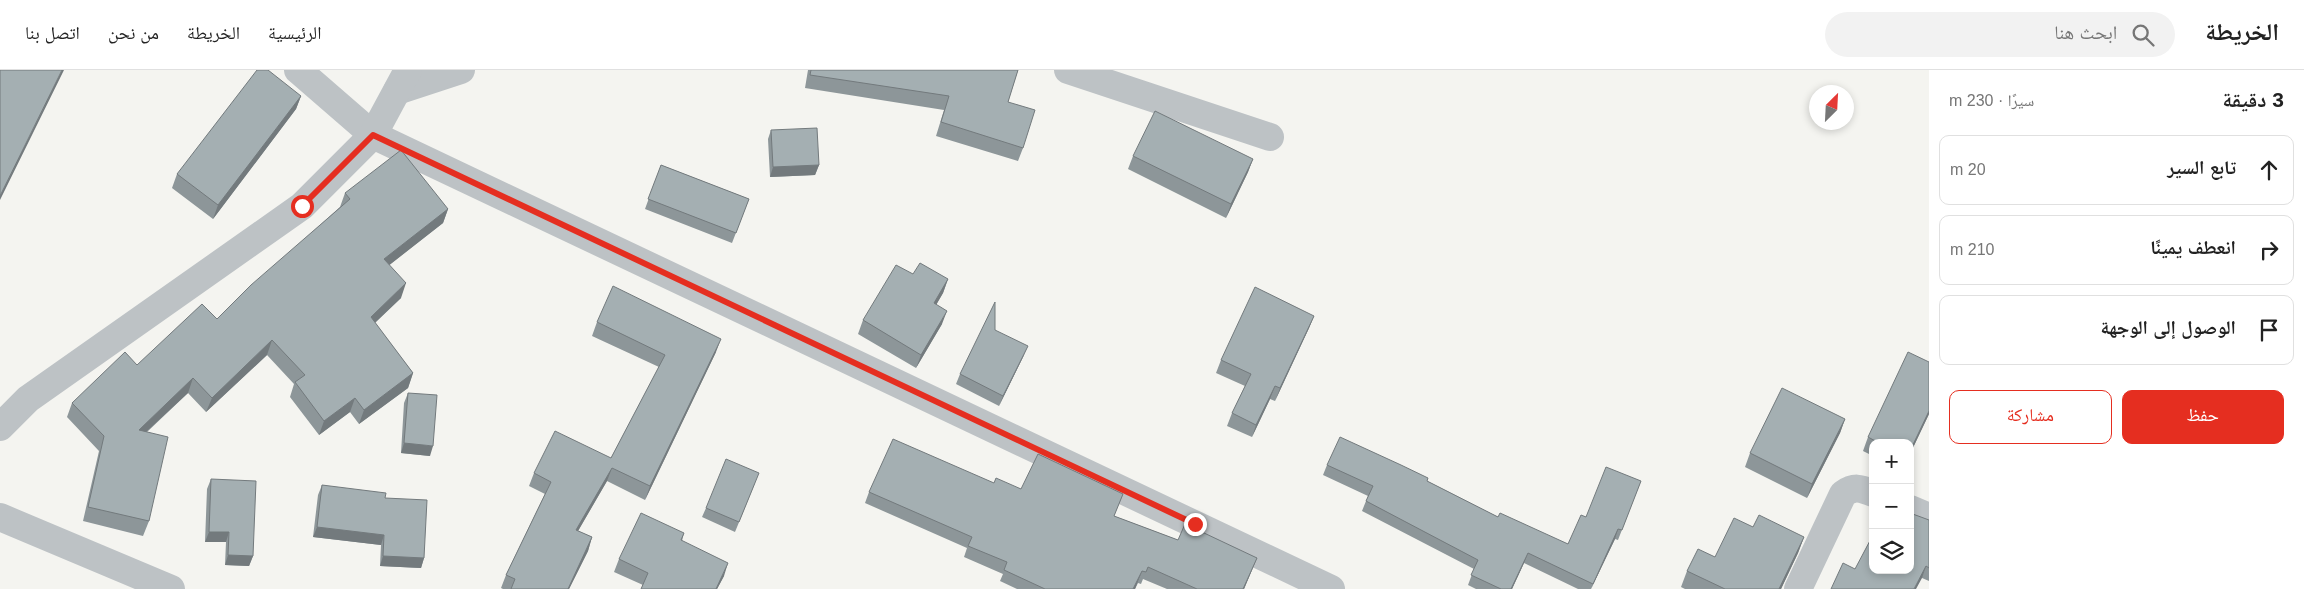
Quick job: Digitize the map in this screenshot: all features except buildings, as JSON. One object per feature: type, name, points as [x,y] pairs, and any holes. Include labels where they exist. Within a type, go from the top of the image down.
[{"type":"street","points":[[298,70],[373,135],[1331,589]]},
{"type":"street","points":[[0,428],[28,399],[302,206],[373,135],[402,81],[461,70]]},
{"type":"street","points":[[1068,70],[1270,137]]},
{"type":"street","points":[[1798,589],[1843,494],[1851,488],[1861,488],[1869,491]]},
{"type":"street","points":[[1914,511],[1929,517]]},
{"type":"street","points":[[0,516],[171,589]]},
{"type":"route","points":[[302,206],[373,135],[1195,524]]}]
